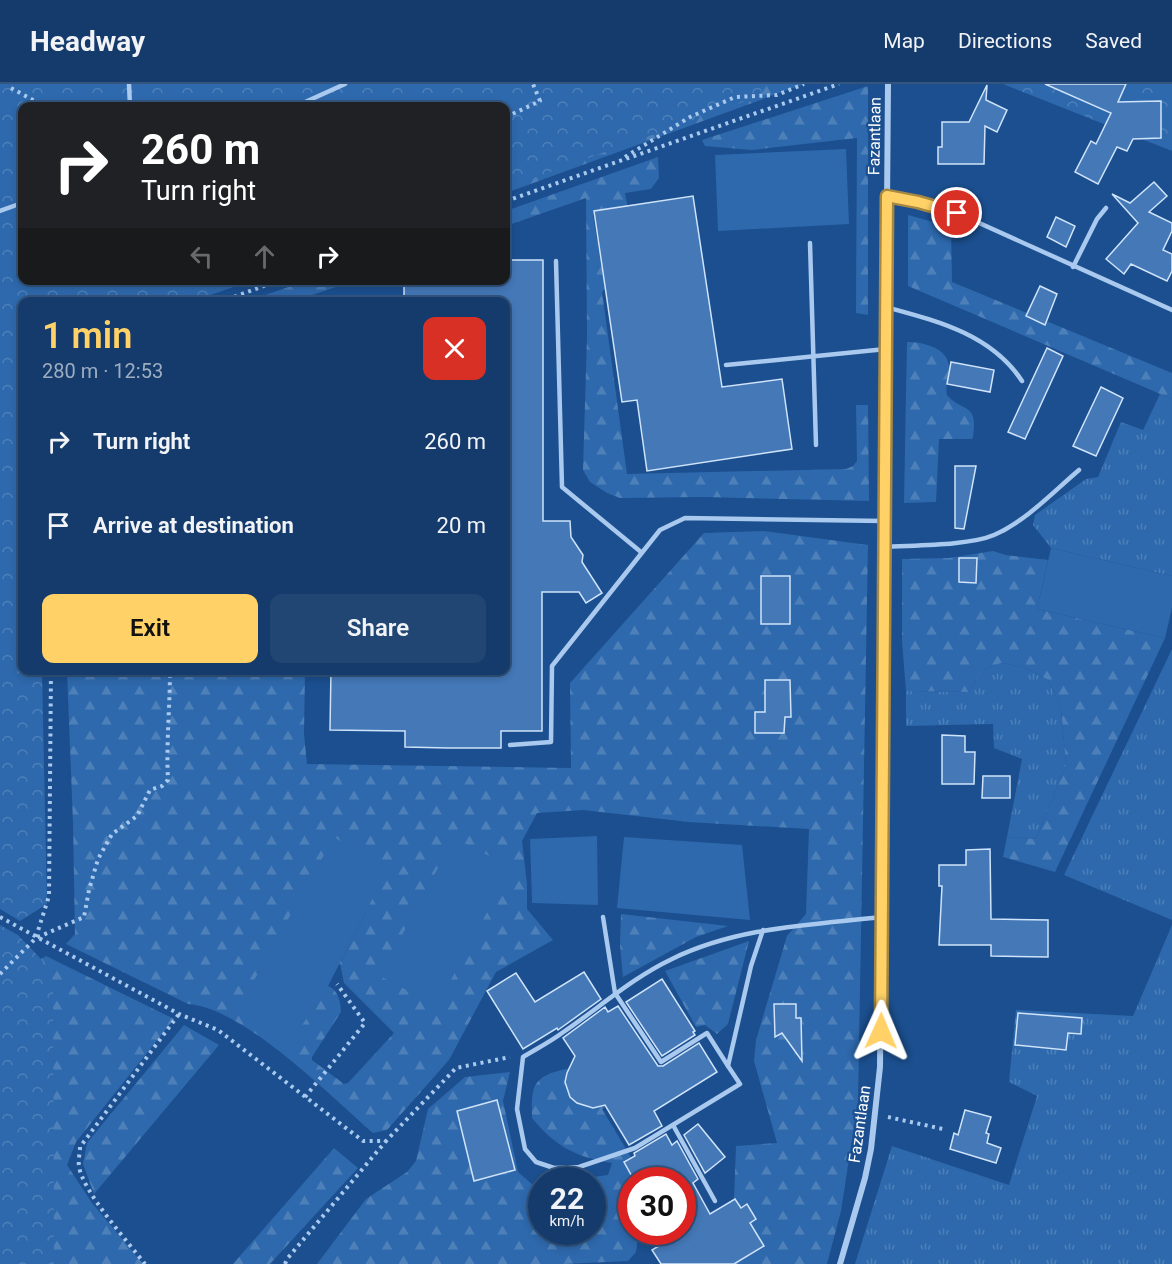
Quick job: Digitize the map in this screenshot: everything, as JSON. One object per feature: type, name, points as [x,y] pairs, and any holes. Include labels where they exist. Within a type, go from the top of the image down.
[{"type":"street","name":"Fazantlaan","points":[[840,1264],[864,1178],[875,1114],[880,1056],[888,84]]},
{"type":"lane","points":[[129,84],[130,102]]},
{"type":"lane","points":[[309,102],[345,84]]},
{"type":"lane","points":[[887,196],[957,213],[1172,310]]},
{"type":"lane","points":[[0,211],[18,204]]},
{"type":"lane","points":[[1074,267],[1097,219],[1106,208]]},
{"type":"lane","points":[[810,243],[816,446]]},
{"type":"lane","points":[[556,261],[562,487],[641,552]]},
{"type":"lane","points":[[886,307],[934,321],[981,342],[999,354],[1022,381]]},
{"type":"lane","points":[[726,365],[886,350]]},
{"type":"lane","points":[[883,547],[975,541],[993,536],[1013,526],[1079,470]]},
{"type":"lane","points":[[510,745],[551,742],[552,666],[660,530],[685,518],[884,521]]},
{"type":"lane","points":[[603,916],[615,993],[661,1062],[707,1033],[740,1084],[635,1148],[579,1167],[554,1168],[536,1162],[525,1149],[517,1109],[523,1057],[563,1033],[615,993],[650,971],[682,955],[729,938],[763,930],[882,917]]},
{"type":"lane","points":[[728,1066],[751,966],[763,930]]},
{"type":"lane","points":[[673,1125],[716,1202]]},
{"type":"path","points":[[510,115],[540,101],[533,84]]},
{"type":"path","points":[[614,163],[690,117],[735,97],[777,95],[804,84]]},
{"type":"path","points":[[510,200],[839,84]]},
{"type":"path","points":[[11,88],[37,102]]},
{"type":"path","points":[[234,297],[266,285]]},
{"type":"path","points":[[36,938],[49,897],[51,675]]},
{"type":"path","points":[[0,974],[36,938],[84,917],[98,859],[112,834],[137,816],[150,790],[162,786],[168,780],[166,752],[170,675]]},
{"type":"path","points":[[0,917],[180,1014],[218,1030],[363,1141],[386,1141]]},
{"type":"path","points":[[305,1097],[365,1023],[337,984]]},
{"type":"path","points":[[145,1264],[99,1206],[87,1186],[79,1167],[80,1147],[180,1014]]},
{"type":"path","points":[[285,1264],[386,1141],[456,1068],[504,1057],[523,1057]]},
{"type":"path","points":[[894,1118],[943,1129]]},
{"type":"green space","points":[[0,84],[761,84],[762,95],[510,187],[510,102],[18,102],[18,285],[239,285],[205,297],[18,297],[18,675],[42,675],[47,904],[20,921],[0,909]]},
{"type":"green space","points":[[665,84],[804,84],[510,192],[510,166]]},
{"type":"green space","points":[[1003,84],[1172,84],[1172,151]]},
{"type":"green space","points":[[868,86],[868,315],[856,313],[857,138],[752,150],[705,146],[702,140]]},
{"type":"green space","points":[[846,149],[849,224],[718,231],[715,155]]},
{"type":"green space","points":[[658,157],[659,178],[651,189],[625,193],[628,209],[593,215],[605,289],[602,292],[627,474],[846,469],[857,461],[856,405],[868,405],[869,501],[703,497],[620,498],[590,482],[583,470],[587,337],[586,198],[510,225],[510,210]]},
{"type":"green space","points":[[908,215],[951,227],[952,282],[1172,373],[1172,399],[908,286]]},
{"type":"green space","points":[[294,285],[342,285],[312,297],[259,297]]},
{"type":"green space","points":[[907,342],[933,347],[944,355],[949,367],[947,395],[968,409],[974,418],[973,438],[939,439],[936,502],[904,503]]},
{"type":"green space","points":[[1160,394],[1172,399],[1172,576],[1051,548],[1033,525],[1035,515],[1086,479],[1098,477],[1121,422],[1143,430]]},
{"type":"green space","points":[[764,531],[868,545],[858,1100],[841,1211],[827,1264],[665,1264],[655,1249],[661,1245],[696,1245],[696,1223],[734,1199],[736,1146],[777,1143],[754,1061],[756,1040],[787,936],[806,914],[809,829],[689,822],[583,810],[537,813],[522,841],[527,884],[527,909],[553,940],[496,972],[449,1060],[387,1130],[373,1133],[310,1077],[260,1037],[210,1009],[188,1004],[66,944],[75,934],[67,675],[305,675],[304,734],[307,764],[571,768],[570,683],[704,533]],"holes":[[[387,871],[340,963],[344,983],[394,1033],[348,1083],[344,1084],[312,1060],[341,1012],[338,997],[328,986]]]},
{"type":"green space","points":[[1051,548],[1172,576],[1172,608],[1165,638],[1037,609]]},
{"type":"green space","points":[[993,551],[1006,555],[1048,560],[1037,609],[1165,638],[1055,872],[1003,857],[1007,837],[1036,839],[1066,765],[1061,708],[1048,680],[1023,667],[1001,663],[981,671],[969,692],[906,691],[902,641],[902,559],[949,558]]},
{"type":"green space","points":[[1172,649],[1172,920],[1064,875]]},
{"type":"green space","points":[[1001,663],[1023,667],[1048,680],[1061,708],[1066,765],[1036,839],[1007,837],[1022,759],[994,748],[993,724],[906,726],[906,691],[969,692],[981,671]]},
{"type":"green space","points":[[597,836],[598,905],[532,903],[530,839]]},
{"type":"green space","points":[[334,837],[387,870],[328,985],[290,1044],[239,1007]]},
{"type":"green space","points":[[624,837],[742,845],[750,920],[617,908]]},
{"type":"green space","points":[[454,838],[511,867],[437,1006],[380,976]]},
{"type":"green space","points":[[621,914],[728,926],[696,937],[623,977],[620,945]]},
{"type":"green space","points":[[0,925],[18,935],[42,960],[53,988],[54,1264],[0,1264]]},
{"type":"green space","points":[[1172,925],[1172,1264],[855,1264],[892,1146],[1009,1185],[1037,1096],[1009,1082],[1016,1010],[1133,1016]]},
{"type":"green space","points":[[749,941],[728,1024],[717,1034],[705,1025],[696,1027],[665,971]]},
{"type":"green space","points":[[46,956],[174,1019],[76,1142],[67,1165],[92,1203],[143,1264],[0,1264],[0,983]]},
{"type":"green space","points":[[184,1025],[219,1045],[94,1194],[83,1164],[87,1143]]},
{"type":"green space","points":[[582,1067],[617,1100],[602,1109],[635,1167],[618,1167],[618,1245],[637,1245],[636,1252],[628,1261],[564,1264],[317,1264],[366,1199],[407,1172],[416,1161],[428,1109],[465,1077],[510,1072],[503,1101],[518,1172],[528,1181],[528,1245],[606,1245],[606,1175],[612,1163],[588,1158],[568,1149],[558,1143],[532,1118],[532,1095],[537,1082],[548,1074]]},
{"type":"green space","points":[[334,1148],[358,1168],[270,1264],[233,1264]]},
{"type":"building","points":[[1045,84],[1126,84],[1118,102],[1161,101],[1161,138],[1133,139],[1127,151],[1117,147],[1098,184],[1075,172],[1091,141],[1096,144],[1111,113]]},
{"type":"building","points":[[987,85],[986,100],[1007,110],[997,132],[985,126],[984,164],[938,164],[938,147],[942,147],[942,122],[969,122]]},
{"type":"building","points":[[1154,182],[1167,196],[1149,212],[1172,223],[1172,231],[1163,250],[1172,254],[1172,271],[1167,281],[1131,264],[1124,274],[1106,259],[1138,223],[1112,194],[1130,203]]},
{"type":"building","points":[[693,196],[722,387],[782,379],[792,449],[647,471],[637,400],[622,402],[594,211]]},
{"type":"building","points":[[1056,217],[1075,226],[1066,247],[1047,237]]},
{"type":"building","points":[[510,260],[543,260],[543,521],[570,521],[571,537],[583,555],[582,562],[602,593],[586,603],[579,592],[542,592],[542,731],[501,731],[501,748],[405,747],[405,731],[330,730],[331,675],[510,675],[510,297],[404,297],[404,285],[510,285]]},
{"type":"building","points":[[1040,286],[1057,294],[1045,325],[1026,316]]},
{"type":"building","points":[[1047,348],[1063,356],[1025,439],[1008,432]]},
{"type":"building","points":[[951,362],[994,370],[990,392],[947,384]]},
{"type":"building","points":[[1101,387],[1123,398],[1096,456],[1073,446]]},
{"type":"building","points":[[955,466],[976,466],[964,529],[955,528]]},
{"type":"building","points":[[959,558],[977,558],[976,583],[959,582]]},
{"type":"building","points":[[761,576],[790,576],[790,624],[761,624]]},
{"type":"building","points":[[765,680],[790,680],[791,717],[785,717],[784,733],[755,733],[755,712],[765,712]]},
{"type":"building","points":[[942,735],[965,736],[965,752],[975,752],[974,784],[942,784]]},
{"type":"building","points":[[983,776],[1010,776],[1010,798],[982,798]]},
{"type":"building","points":[[990,849],[991,919],[1048,920],[1048,957],[991,956],[991,945],[939,945],[942,886],[939,886],[939,865],[966,865],[966,850]]},
{"type":"building","points":[[584,972],[601,999],[558,1030],[557,1028],[523,1049],[487,991],[516,973],[535,1002]]},
{"type":"building","points":[[662,979],[695,1031],[693,1032],[695,1035],[662,1056],[626,1002]]},
{"type":"building","points":[[774,1004],[796,1004],[796,1018],[801,1018],[802,1061],[782,1033],[775,1037]]},
{"type":"building","points":[[618,1006],[658,1066],[663,1066],[699,1043],[717,1072],[654,1111],[662,1126],[629,1145],[605,1105],[593,1108],[577,1103],[570,1097],[565,1082],[575,1056],[563,1038],[605,1007],[608,1012]]},
{"type":"building","points":[[1018,1013],[1082,1018],[1081,1034],[1068,1033],[1066,1050],[1015,1045]]},
{"type":"building","points":[[497,1100],[515,1170],[474,1181],[457,1111]]},
{"type":"building","points":[[965,1110],[991,1117],[986,1133],[989,1134],[987,1143],[1001,1148],[996,1163],[950,1149],[954,1133],[958,1135]]},
{"type":"building","points":[[698,1124],[725,1157],[705,1173],[684,1135]]},
{"type":"building","points":[[666,1134],[672,1145],[677,1141],[691,1167],[627,1167],[624,1162],[635,1156],[634,1153]]},
{"type":"building","points":[[696,1188],[710,1214],[735,1199],[741,1208],[747,1204],[756,1219],[750,1223],[764,1246],[734,1264],[661,1264],[652,1250],[660,1245],[696,1245]]},
{"type":"route","points":[[881,1031],[887,196],[957,213]]}]
